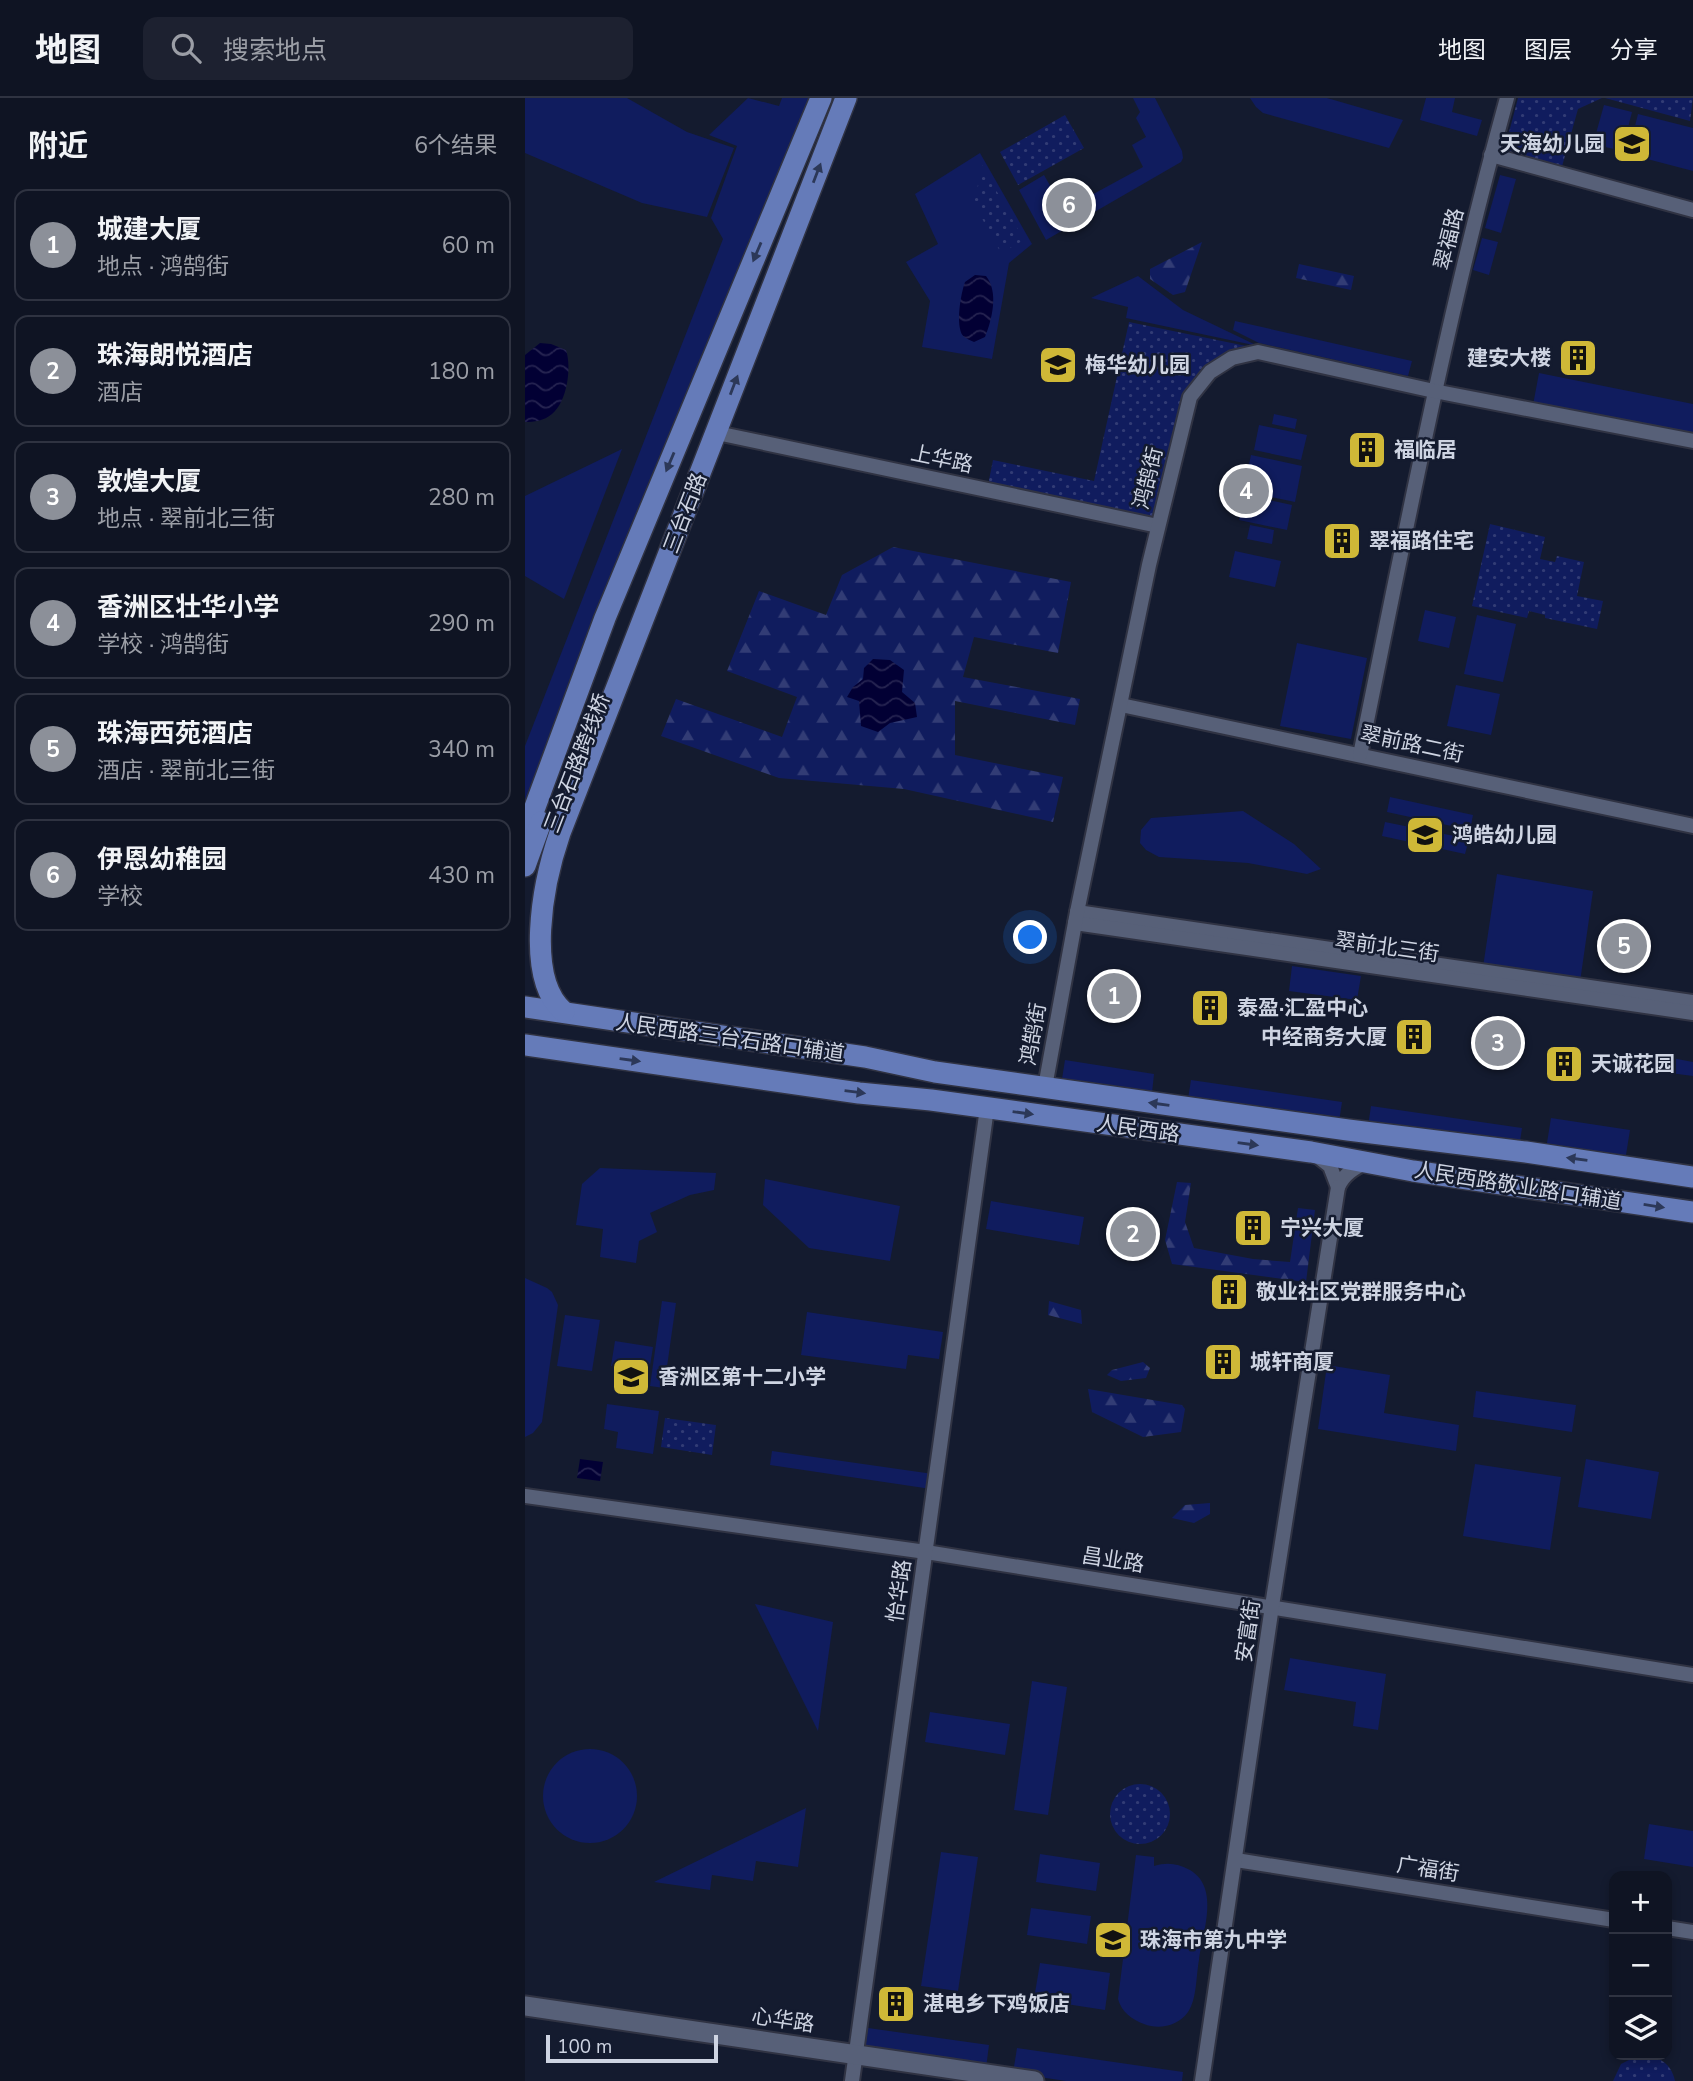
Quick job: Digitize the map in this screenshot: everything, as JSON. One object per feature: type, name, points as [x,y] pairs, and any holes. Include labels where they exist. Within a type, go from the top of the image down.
[{"type":"main road","name":"三台石路","points":[[525,834],[628,564],[821,98]]},
{"type":"main road","name":"三台石路","points":[[569,1014],[555,1008],[546,999],[529,972],[525,948],[527,929],[560,833],[846,98]]},
{"type":"main road","points":[[624,624],[628,564]]},
{"type":"main road","points":[[624,624],[661,577]]},
{"type":"main road","name":"三台石路跨线桥","points":[[525,866],[624,624]]},
{"type":"main road","name":"三台石路跨线桥","points":[[525,900],[624,624]]},
{"type":"main road","name":"人民西路三台石路口辅道","points":[[525,1007],[892,1063],[935,1072]]},
{"type":"main road","name":"人民西路三台石路口辅道","points":[[525,1045],[931,1100]]},
{"type":"main road","points":[[525,1054],[562,1051]]},
{"type":"main road","points":[[887,1095],[892,1063]]},
{"type":"main road","name":"人民西路","points":[[935,1072],[1348,1130]]},
{"type":"main road","name":"人民西路","points":[[931,1100],[1344,1157]]},
{"type":"main road","name":"人民西路敬业路口辅道","points":[[1348,1130],[1418,1137],[1693,1177]]},
{"type":"main road","name":"人民西路敬业路口辅道","points":[[1344,1157],[1693,1212]]},
{"type":"street","name":"翠福路","points":[[1360,755],[1434,391],[1507,98]]},
{"type":"street","points":[[1491,155],[1693,210]]},
{"type":"street","name":"鸿鹄街","points":[[1045,1087],[1076,917],[1158,526],[1190,397],[1210,372],[1232,358],[1258,352],[1434,391],[1693,441]]},
{"type":"street","name":"上华路","points":[[717,433],[1158,526]]},
{"type":"street","name":"翠前路二街","points":[[1121,705],[1693,825]]},
{"type":"street","name":"翠前北三街","points":[[1076,917],[1693,1002]]},
{"type":"street","name":"翠前北三街","points":[[1076,917],[1693,1013]]},
{"type":"street","name":"怡华路","points":[[854,2067],[987,1108]]},
{"type":"street","points":[[1311,1152],[1330,1166],[1338,1187]]},
{"type":"street","points":[[1338,1187],[1347,1174],[1367,1162]]},
{"type":"street","name":"安富街","points":[[1202,2081],[1272,1606],[1338,1187]]},
{"type":"street","name":"昌业路","points":[[525,1496],[926,1552],[1693,1675]]},
{"type":"street","name":"广福街","points":[[1236,1860],[1609,1919]]},
{"type":"street","points":[[1672,1929],[1693,1932]]},
{"type":"street","name":"心华路","points":[[525,2006],[854,2067],[1034,2081]]},
{"type":"street","name":"心华路","points":[[525,2018],[959,2081]]},
{"type":"green space","points":[[525,98],[627,98],[687,132],[734,148],[707,217],[642,203],[525,153]]},
{"type":"green space","points":[[748,98],[779,106],[782,98],[820,98],[525,821],[525,746],[723,239],[711,218],[737,146],[709,135]]},
{"type":"green space","points":[[1133,98],[1155,98],[1182,151],[1181,162],[1046,240],[1019,190],[1044,175],[1064,210],[1143,167],[1132,145],[1146,137],[1136,118],[1140,112]]},
{"type":"green space","points":[[1250,98],[1327,98],[1403,120],[1389,148],[1263,113]]},
{"type":"green space","points":[[1426,98],[1455,98],[1452,112],[1482,120],[1477,136],[1420,120]]},
{"type":"green space","points":[[1518,98],[1602,98],[1578,109],[1561,170],[1503,155]]},
{"type":"green space","points":[[1605,98],[1693,98],[1690,121]]},
{"type":"green space","points":[[1604,105],[1632,112],[1622,151],[1593,144]]},
{"type":"green space","points":[[1638,114],[1693,128],[1693,171],[1628,154]]},
{"type":"green space","points":[[1065,115],[1084,148],[1018,185],[1000,152]]},
{"type":"green space","points":[[980,153],[1032,244],[1009,263],[992,359],[922,347],[930,301],[906,262],[938,244],[915,194]]},
{"type":"green space","points":[[982,165],[1024,240],[1001,253],[974,204]]},
{"type":"green space","points":[[1500,175],[1516,179],[1501,233],[1485,228]]},
{"type":"green space","points":[[1482,238],[1498,242],[1489,275],[1473,270]]},
{"type":"green space","points":[[1202,242],[1185,292],[1173,295],[1150,279],[1150,269]]},
{"type":"green space","points":[[1299,264],[1354,276],[1351,290],[1296,278]]},
{"type":"green space","points":[[1138,276],[1183,310],[1258,346],[1126,318],[1128,307],[1091,298]]},
{"type":"green space","points":[[1235,321],[1412,361],[1408,376],[1259,343],[1233,330]]},
{"type":"green space","points":[[1129,322],[1256,348],[1205,371],[1183,394],[1154,519],[988,485],[993,460],[1094,481]]},
{"type":"green space","points":[[1539,373],[1693,404],[1693,437],[1533,405]]},
{"type":"green space","points":[[1274,414],[1297,419],[1295,429],[1272,424]]},
{"type":"green space","points":[[1259,425],[1307,435],[1301,460],[1254,450]]},
{"type":"green space","points":[[622,449],[564,599],[525,576],[525,496]]},
{"type":"green space","points":[[1251,455],[1302,466],[1295,502],[1243,491]]},
{"type":"green space","points":[[1245,495],[1292,505],[1287,530],[1239,520]]},
{"type":"green space","points":[[1490,524],[1545,537],[1540,559],[1555,562],[1557,556],[1584,562],[1577,596],[1603,601],[1597,629],[1545,618],[1545,615],[1529,611],[1527,618],[1472,606]]},
{"type":"green space","points":[[1250,525],[1274,530],[1272,544],[1247,539]]},
{"type":"green space","points":[[893,547],[1071,582],[1058,653],[974,637],[963,677],[1080,699],[1075,725],[955,701],[955,755],[1063,777],[1053,822],[904,789],[779,778],[661,736],[676,699],[782,737],[797,697],[727,671],[759,591],[826,615],[842,575]]},
{"type":"green space","points":[[1235,551],[1281,561],[1275,587],[1229,577]]},
{"type":"green space","points":[[1425,610],[1456,617],[1449,648],[1418,641]]},
{"type":"green space","points":[[1477,615],[1516,624],[1503,682],[1464,674]]},
{"type":"green space","points":[[1297,643],[1367,658],[1351,739],[1280,726]]},
{"type":"green space","points":[[1456,685],[1500,694],[1491,735],[1447,726]]},
{"type":"green space","points":[[1390,797],[1473,815],[1470,830],[1387,812]]},
{"type":"green space","points":[[1243,811],[1294,844],[1321,869],[1307,874],[1248,863],[1159,857],[1140,843],[1141,830],[1151,818]]},
{"type":"green space","points":[[1385,822],[1469,839],[1465,854],[1382,836]]},
{"type":"green space","points":[[1497,874],[1593,891],[1580,982],[1483,967]]},
{"type":"green space","points":[[1292,966],[1361,976],[1357,1000],[1289,991]]},
{"type":"green space","points":[[1672,1058],[1693,1062],[1693,1076],[1670,1073]]},
{"type":"green space","points":[[1065,1060],[1154,1074],[1152,1093],[1062,1079]]},
{"type":"green space","points":[[1191,1080],[1342,1102],[1339,1122],[1188,1099]]},
{"type":"green space","points":[[1371,1106],[1522,1128],[1519,1148],[1368,1126]]},
{"type":"green space","points":[[1551,1118],[1630,1130],[1625,1161],[1546,1149]]},
{"type":"green space","points":[[600,1168],[716,1173],[714,1190],[690,1195],[650,1213],[657,1232],[639,1241],[636,1263],[600,1257],[603,1229],[576,1225],[582,1184]]},
{"type":"green space","points":[[765,1179],[900,1206],[890,1261],[809,1248],[763,1205]]},
{"type":"green space","points":[[1177,1182],[1191,1183],[1185,1222],[1194,1248],[1253,1259],[1290,1262],[1298,1208],[1315,1210],[1306,1282],[1172,1264],[1165,1240]]},
{"type":"green space","points":[[991,1201],[1084,1217],[1079,1245],[986,1229]]},
{"type":"green space","points":[[525,1278],[552,1292],[558,1305],[542,1422],[533,1433],[525,1437]]},
{"type":"green space","points":[[662,1301],[676,1303],[664,1388],[650,1386]]},
{"type":"green space","points":[[1049,1301],[1081,1310],[1082,1324],[1048,1315]]},
{"type":"green space","points":[[807,1312],[943,1332],[939,1359],[908,1355],[906,1369],[801,1355]]},
{"type":"green space","points":[[565,1315],[600,1320],[592,1371],[557,1366]]},
{"type":"green space","points":[[615,1341],[653,1347],[649,1372],[611,1366]]},
{"type":"green space","points":[[1143,1362],[1150,1368],[1146,1378],[1121,1381],[1107,1375],[1112,1370]]},
{"type":"green space","points":[[1327,1365],[1390,1375],[1384,1413],[1459,1425],[1456,1451],[1318,1429]]},
{"type":"green space","points":[[1088,1389],[1182,1405],[1185,1409],[1181,1432],[1143,1437],[1092,1412]]},
{"type":"green space","points":[[1476,1391],[1576,1405],[1572,1432],[1473,1417]]},
{"type":"green space","points":[[607,1404],[659,1411],[653,1454],[616,1448],[618,1432],[604,1429]]},
{"type":"green space","points":[[665,1418],[716,1425],[712,1455],[661,1447]]},
{"type":"green space","points":[[772,1451],[933,1474],[931,1489],[770,1465]]},
{"type":"green space","points":[[1586,1459],[1659,1472],[1651,1519],[1578,1507]]},
{"type":"green space","points":[[1475,1464],[1561,1477],[1550,1550],[1463,1536]]},
{"type":"green space","points":[[1210,1503],[1210,1514],[1194,1523],[1172,1518],[1185,1505]]},
{"type":"green space","points":[[755,1604],[833,1622],[818,1731]]},
{"type":"green space","points":[[1290,1658],[1386,1674],[1378,1730],[1353,1726],[1356,1702],[1284,1690]]},
{"type":"green space","points":[[1032,1681],[1067,1687],[1048,1815],[1014,1810]]},
{"type":"green space","points":[[930,1712],[1010,1724],[1005,1755],[925,1742]]},
{"type":"green space","points":[[581,1749],[599,1749],[624,1762],[634,1778],[637,1796],[634,1814],[624,1830],[599,1843],[581,1843],[556,1830],[543,1805],[543,1787],[556,1762]]},
{"type":"green space","points":[[1140,1784],[1161,1793],[1170,1814],[1161,1835],[1140,1844],[1119,1835],[1110,1814],[1119,1793]]},
{"type":"green space","points":[[806,1808],[798,1867],[756,1861],[753,1881],[712,1875],[710,1890],[654,1882]]},
{"type":"green space","points":[[1649,1824],[1693,1831],[1693,1867],[1644,1859]]},
{"type":"green space","points":[[941,1852],[978,1857],[958,1991],[921,1986]]},
{"type":"green space","points":[[1040,1854],[1100,1863],[1096,1891],[1036,1882]]},
{"type":"green space","points":[[1136,1855],[1154,1857],[1154,1866],[1172,1864],[1190,1870],[1205,1888],[1207,1899],[1206,1924],[1193,2001],[1184,2017],[1174,2024],[1162,2027],[1135,2020],[1124,2011],[1118,1999]]},
{"type":"green space","points":[[1031,1908],[1091,1916],[1087,1944],[1027,1935]]},
{"type":"green space","points":[[1040,1963],[1110,1973],[1105,2010],[1034,1999]]},
{"type":"green space","points":[[868,2028],[989,2045],[986,2068],[865,2050]]},
{"type":"green space","points":[[1017,2048],[1183,2072],[1182,2081],[1066,2081],[1013,2073]]},
{"type":"green space","points":[[1629,2060],[1660,2060],[1667,2064],[1675,2081],[1613,2081],[1621,2064]]},
{"type":"water","points":[[975,275],[986,276],[993,298],[992,314],[985,337],[974,342],[963,336],[959,317],[965,282]]},
{"type":"water","points":[[540,343],[566,350],[567,384],[557,409],[552,414],[542,420],[525,422],[525,355]]},
{"type":"water","points":[[873,659],[890,660],[904,670],[902,692],[915,703],[917,717],[890,723],[878,732],[861,726],[859,701],[847,697],[853,687],[863,679],[864,668]]},
{"type":"water","points":[[580,1459],[603,1462],[600,1481],[577,1478]]},
{"type":"place","name":"天海幼儿园","points":[[1632,144]]},
{"type":"place","name":"伊恩幼稚园","points":[[1069,205]]},
{"type":"place","name":"建安大楼","points":[[1578,358]]},
{"type":"place","name":"梅华幼儿园","points":[[1058,365]]},
{"type":"place","name":"福临居","points":[[1367,450]]},
{"type":"place","name":"香洲区壮华小学","points":[[1246,491]]},
{"type":"place","name":"翠福路住宅","points":[[1342,541]]},
{"type":"place","name":"鸿皓幼儿园","points":[[1425,835]]},
{"type":"place","name":"珠海西苑酒店","points":[[1624,946]]},
{"type":"place","name":"城建大厦","points":[[1114,996]]},
{"type":"place","name":"泰盈·汇盈中心","points":[[1210,1008]]},
{"type":"place","name":"中经商务大厦","points":[[1414,1037]]},
{"type":"place","name":"敦煌大厦","points":[[1498,1043]]},
{"type":"place","name":"天诚花园","points":[[1564,1064]]},
{"type":"place","name":"宁兴大厦","points":[[1253,1228]]},
{"type":"place","name":"珠海朗悦酒店","points":[[1133,1234]]},
{"type":"place","name":"敬业社区党群服务中心","points":[[1229,1292]]},
{"type":"place","name":"城轩商厦","points":[[1223,1362]]},
{"type":"place","name":"香洲区第十二小学","points":[[631,1377]]},
{"type":"place","name":"珠海市第九中学","points":[[1113,1940]]},
{"type":"place","name":"湛电乡下鸡饭店","points":[[896,2004]]}]
